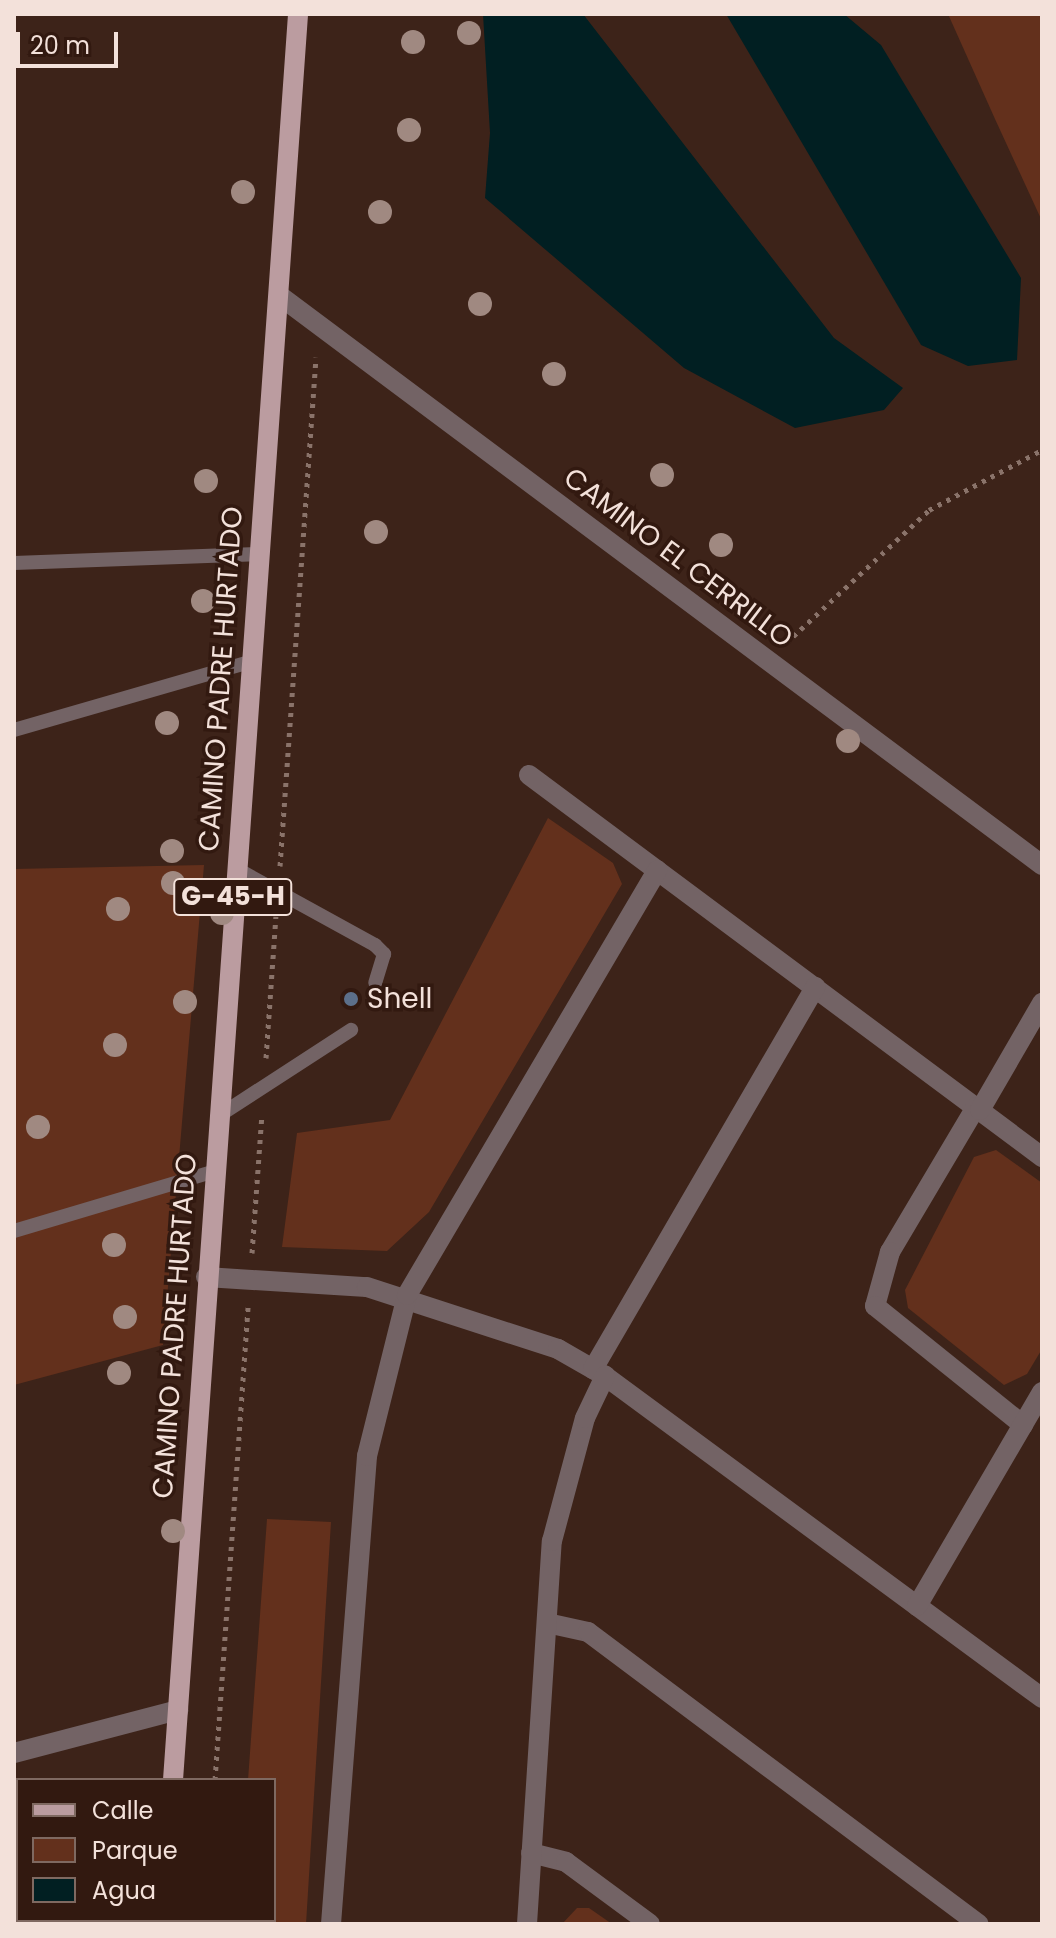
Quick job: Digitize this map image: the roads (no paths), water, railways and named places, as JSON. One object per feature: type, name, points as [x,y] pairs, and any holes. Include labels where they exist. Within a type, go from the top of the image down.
[{"type":"main road","name":"CAMINO PADRE HURTADO","points":[[173,1778],[212,1172],[257,554],[280,296],[298,14]]},
{"type":"street","name":"CAMINO EL CERRILLO","points":[[280,296],[1042,865]]},
{"type":"street","points":[[529,775],[1042,1157]]},
{"type":"street","points":[[331,1924],[367,1456],[407,1295],[657,870]]},
{"type":"street","points":[[527,1924],[552,1541],[566,1476],[599,1372],[815,987]]},
{"type":"street","points":[[1023,1425],[875,1306],[890,1252],[1042,1003]]},
{"type":"street","points":[[206,1277],[407,1295],[528,1336],[599,1372],[1042,1698]]},
{"type":"street","points":[[917,1606],[1042,1392]]},
{"type":"street","points":[[547,1623],[588,1632],[979,1924]]},
{"type":"street","points":[[14,1753],[178,1710]]},
{"type":"street","points":[[531,1853],[566,1862],[650,1924]]},
{"type":"lane","points":[[14,563],[257,554]]},
{"type":"lane","points":[[14,730],[250,662]]},
{"type":"lane","points":[[235,868],[375,945],[384,954],[375,983]]},
{"type":"lane","points":[[216,1117],[351,1030]]},
{"type":"lane","points":[[14,1231],[212,1172]]},
{"type":"water","points":[[483,14],[583,14],[834,338],[903,388],[884,410],[795,428],[684,368],[485,198],[490,133]]},
{"type":"water","points":[[726,14],[844,14],[881,45],[1021,278],[1017,360],[968,366],[921,345]]},
{"type":"place","name":"Shell","points":[[351,999]]}]
